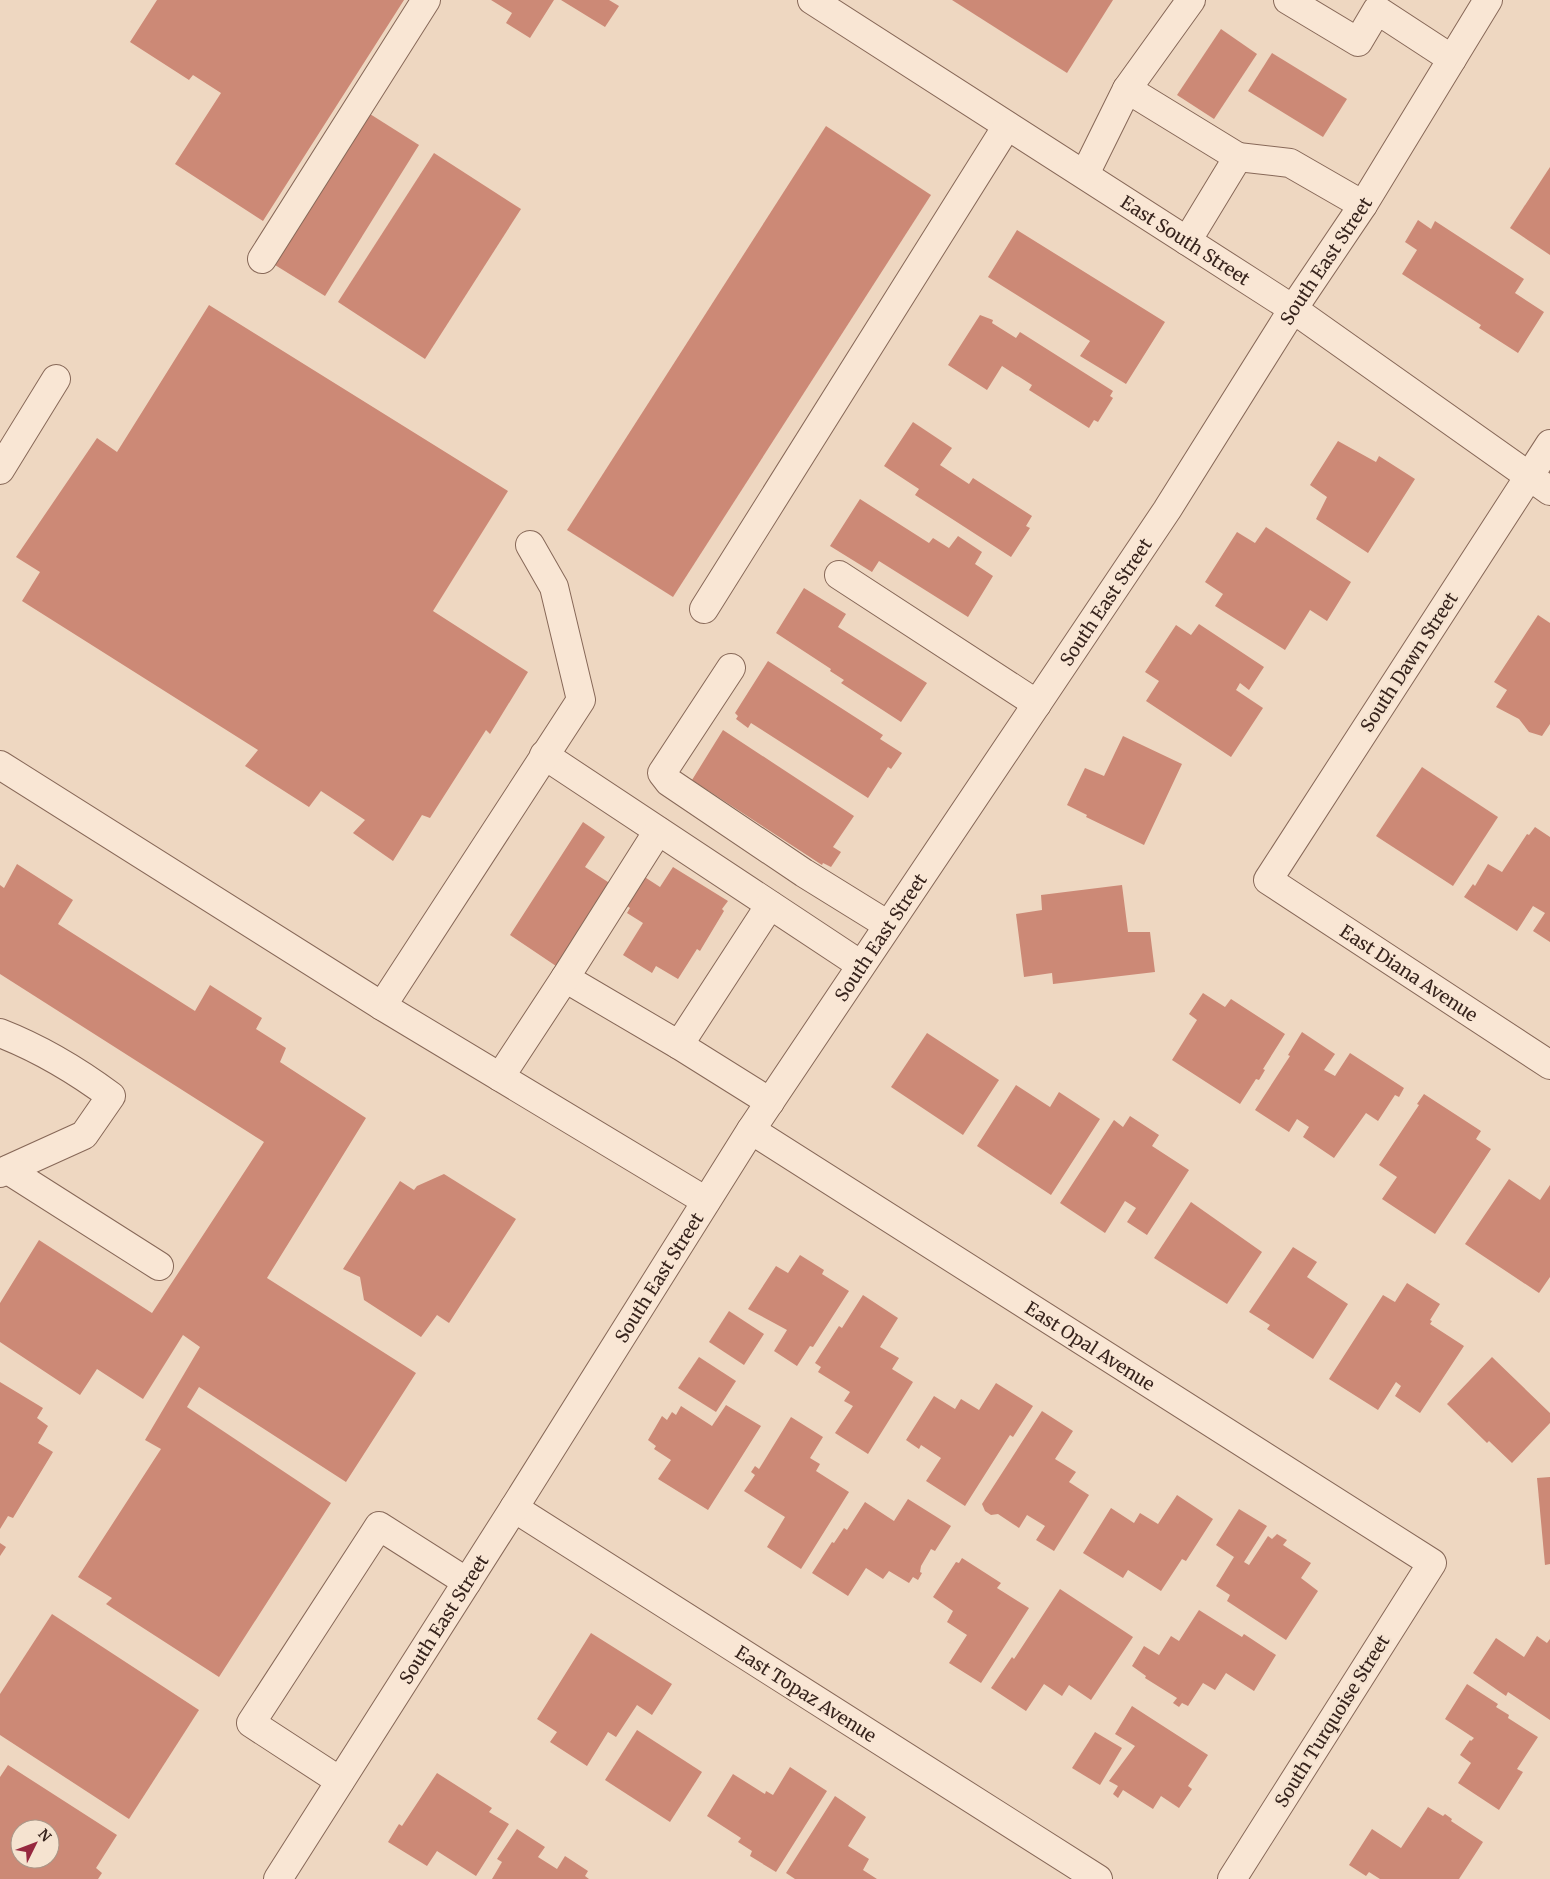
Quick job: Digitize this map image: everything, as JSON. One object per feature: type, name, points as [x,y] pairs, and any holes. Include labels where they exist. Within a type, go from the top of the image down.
[{"type":"street","points":[[262,259],[426,0]]},
{"type":"street","name":"East South Street","points":[[812,0],[1293,309],[1539,484]]},
{"type":"street","points":[[1084,174],[1127,89],[1191,0]]},
{"type":"street","points":[[1288,0],[1358,42],[1377,10],[1452,59]]},
{"type":"street","name":"South East Street","points":[[278,1879],[751,1130],[1167,510],[1293,309],[1363,205],[1488,0]]},
{"type":"street","points":[[1127,89],[1238,157],[1290,163],[1363,205]]},
{"type":"street","points":[[704,609],[1006,126]]},
{"type":"street","points":[[1188,241],[1238,157]]},
{"type":"street","points":[[0,470],[56,379]]},
{"type":"street","name":"South Dawn Street","points":[[1268,880],[1539,484],[1550,444]]},
{"type":"street","points":[[382,1006],[581,700],[554,587],[530,545]]},
{"type":"street","points":[[839,575],[1037,704]]},
{"type":"street","points":[[732,668],[662,773],[669,782],[804,873],[888,925]]},
{"type":"street","points":[[544,756],[861,965]]},
{"type":"street","points":[[0,765],[382,1006],[706,1201]]},
{"type":"street","points":[[500,1077],[658,831]]},
{"type":"street","name":"East Diana Avenue","points":[[1268,880],[1550,1065]]},
{"type":"street","points":[[679,1045],[770,905]]},
{"type":"street","points":[[565,978],[679,1045],[770,1102]]},
{"type":"street","points":[[0,1033],[34,1047],[66,1064],[111,1096],[84,1135],[4,1172]]},
{"type":"street","name":"East Opal Avenue","points":[[751,1130],[1432,1563]]},
{"type":"street","points":[[4,1172],[159,1266]]},
{"type":"street","name":"East Topaz Avenue","points":[[514,1508],[1098,1879]]},
{"type":"street","points":[[340,1781],[251,1723],[379,1526],[467,1582]]},
{"type":"street","name":"South Turquoise Street","points":[[1232,1879],[1432,1563]]},
{"type":"building","points":[[157,0],[404,0],[263,221],[175,164],[221,93],[193,75],[189,80],[130,42]]},
{"type":"building","points":[[491,0],[554,0],[530,38],[506,23],[512,13]]},
{"type":"building","points":[[561,0],[609,0],[619,6],[605,27]]},
{"type":"building","points":[[952,0],[1113,0],[1067,73]]},
{"type":"building","points":[[1221,29],[1257,54],[1214,119],[1177,95]]},
{"type":"building","points":[[1272,53],[1347,99],[1323,137],[1248,91]]},
{"type":"building","points":[[370,114],[419,145],[325,296],[275,265]]},
{"type":"building","points":[[826,126],[931,195],[673,597],[567,530]]},
{"type":"building","points":[[434,153],[521,209],[425,359],[338,302]]},
{"type":"building","points":[[1550,167],[1550,255],[1510,228]]},
{"type":"building","points":[[1418,220],[1431,229],[1435,221],[1524,279],[1515,293],[1544,312],[1518,353],[1479,328],[1481,325],[1402,274],[1417,250],[1405,242]]},
{"type":"building","points":[[1017,230],[1165,322],[1126,384],[1080,356],[1090,341],[988,277]]},
{"type":"building","points":[[209,305],[508,491],[433,611],[528,672],[490,734],[486,730],[430,818],[422,815],[393,861],[353,833],[365,820],[321,791],[309,807],[245,766],[258,750],[22,601],[40,572],[16,557],[97,438],[117,452]]},
{"type":"building","points":[[980,315],[993,320],[992,323],[1016,338],[1020,332],[1113,391],[1110,396],[1113,398],[1098,422],[1094,420],[1089,428],[1029,390],[1032,385],[1002,366],[987,390],[948,365]]},
{"type":"building","points":[[913,422],[952,448],[940,465],[969,484],[973,478],[1032,516],[1026,526],[1030,528],[1011,557],[915,495],[919,489],[884,466]]},
{"type":"building","points":[[1338,441],[1376,462],[1379,456],[1415,479],[1368,553],[1316,519],[1327,497],[1310,485]]},
{"type":"building","points":[[860,499],[929,543],[933,538],[949,548],[958,536],[982,552],[975,564],[993,576],[968,617],[879,561],[872,572],[830,546]]},
{"type":"building","points":[[1266,527],[1351,582],[1327,621],[1310,610],[1285,650],[1215,606],[1223,594],[1205,582],[1237,532],[1255,543]]},
{"type":"building","points":[[804,588],[846,614],[838,627],[927,683],[901,722],[841,683],[844,680],[830,671],[831,669],[776,633]]},
{"type":"building","points":[[1538,615],[1550,623],[1550,724],[1542,736],[1529,732],[1519,719],[1496,707],[1507,690],[1494,682]]},
{"type":"building","points":[[1199,624],[1264,667],[1249,690],[1240,683],[1236,690],[1263,708],[1231,757],[1146,701],[1159,681],[1145,672],[1176,625],[1191,635]]},
{"type":"building","points":[[768,661],[883,735],[880,739],[902,753],[891,769],[888,767],[868,798],[751,723],[748,728],[736,719],[738,716],[735,713]]},
{"type":"building","points":[[723,730],[854,816],[833,847],[841,852],[831,867],[823,863],[822,865],[692,780]]},
{"type":"building","points":[[1123,736],[1182,764],[1144,845],[1086,817],[1087,815],[1067,805],[1085,768],[1104,776]]},
{"type":"building","points":[[1422,767],[1498,817],[1453,886],[1376,836]]},
{"type":"building","points":[[583,822],[605,837],[585,867],[611,884],[556,966],[510,935]]},
{"type":"building","points":[[1535,827],[1550,837],[1550,942],[1533,931],[1545,913],[1533,906],[1517,931],[1464,897],[1473,884],[1475,886],[1488,864],[1502,872],[1527,834],[1529,835]]},
{"type":"building","points":[[17,864],[73,900],[58,924],[195,1011],[210,985],[262,1018],[256,1029],[286,1048],[280,1062],[366,1118],[267,1278],[416,1373],[346,1482],[199,1387],[187,1407],[331,1503],[219,1677],[106,1604],[112,1598],[78,1577],[161,1449],[145,1440],[200,1347],[183,1335],[143,1399],[97,1369],[80,1395],[0,1342],[0,1303],[39,1240],[152,1313],[264,1142],[0,974],[0,885],[4,888]]},
{"type":"building","points":[[673,867],[728,901],[700,951],[697,949],[678,979],[656,966],[652,973],[623,955],[643,923],[627,913],[630,908],[622,902],[640,874],[660,887]]},
{"type":"building","points":[[1122,885],[1128,932],[1150,932],[1155,972],[1053,984],[1052,973],[1024,977],[1016,914],[1042,910],[1041,895]]},
{"type":"building","points":[[1203,993],[1225,1007],[1231,999],[1285,1034],[1263,1069],[1265,1070],[1259,1080],[1256,1079],[1240,1104],[1172,1060],[1197,1020],[1189,1014]]},
{"type":"building","points":[[1302,1032],[1335,1054],[1324,1070],[1335,1076],[1350,1053],[1404,1088],[1399,1097],[1395,1095],[1378,1121],[1366,1113],[1334,1158],[1303,1137],[1309,1127],[1297,1119],[1289,1132],[1255,1110],[1290,1056],[1288,1055]]},
{"type":"building","points":[[927,1033],[999,1080],[963,1135],[891,1087]]},
{"type":"building","points":[[1016,1085],[1050,1107],[1059,1092],[1100,1119],[1051,1195],[977,1146]]},
{"type":"building","points":[[1424,1094],[1481,1131],[1476,1139],[1491,1149],[1435,1234],[1382,1199],[1397,1177],[1379,1165],[1419,1105],[1417,1104]]},
{"type":"building","points":[[1130,1116],[1159,1135],[1152,1146],[1189,1170],[1147,1235],[1127,1222],[1136,1208],[1125,1201],[1105,1233],[1060,1203],[1114,1120],[1123,1127]]},
{"type":"building","points":[[444,1174],[516,1219],[449,1323],[437,1315],[421,1337],[364,1300],[360,1277],[343,1269],[400,1181],[414,1190],[417,1186]]},
{"type":"building","points":[[1509,1179],[1540,1200],[1550,1185],[1550,1277],[1539,1293],[1465,1244]]},
{"type":"building","points":[[1191,1202],[1262,1252],[1227,1304],[1154,1258]]},
{"type":"building","points":[[1293,1247],[1317,1262],[1307,1277],[1348,1304],[1313,1359],[1267,1329],[1270,1325],[1249,1312]]},
{"type":"building","points":[[800,1255],[824,1270],[822,1274],[849,1291],[813,1347],[810,1346],[797,1366],[774,1351],[787,1330],[748,1309],[776,1266],[788,1273]]},
{"type":"building","points":[[1407,1283],[1440,1304],[1430,1320],[1432,1321],[1430,1324],[1464,1346],[1420,1413],[1395,1396],[1401,1386],[1396,1382],[1378,1410],[1329,1379],[1383,1295],[1395,1302]]},
{"type":"building","points":[[863,1295],[898,1318],[880,1347],[899,1358],[892,1369],[913,1382],[868,1454],[835,1433],[853,1406],[844,1401],[850,1392],[818,1372],[821,1367],[815,1363],[839,1326],[842,1328]]},
{"type":"building","points":[[729,1311],[764,1334],[744,1365],[709,1342]]},
{"type":"building","points":[[699,1357],[736,1381],[716,1412],[678,1388]]},
{"type":"building","points":[[1492,1357],[1550,1413],[1550,1423],[1512,1463],[1489,1441],[1487,1443],[1447,1404]]},
{"type":"building","points":[[0,1382],[43,1408],[37,1418],[48,1426],[38,1443],[53,1452],[13,1518],[8,1516],[0,1529]]},
{"type":"building","points":[[996,1383],[1033,1406],[1013,1437],[1010,1435],[965,1506],[926,1481],[941,1458],[921,1445],[919,1449],[906,1440],[934,1396],[955,1409],[961,1399],[979,1410]]},
{"type":"building","points":[[726,1405],[761,1426],[708,1510],[658,1479],[671,1460],[654,1449],[656,1446],[648,1440],[662,1416],[667,1420],[672,1412],[676,1415],[681,1406],[712,1426]]},
{"type":"building","points":[[1042,1411],[1073,1431],[1055,1459],[1076,1472],[1069,1482],[1089,1495],[1054,1551],[1036,1540],[1045,1526],[1027,1515],[1019,1528],[998,1514],[991,1515],[985,1511],[982,1504]]},
{"type":"building","points":[[791,1417],[823,1437],[810,1458],[820,1464],[816,1471],[849,1492],[801,1569],[767,1547],[785,1517],[744,1491],[755,1475],[751,1472],[755,1466],[759,1469]]},
{"type":"building","points":[[1550,1477],[1550,1564],[1545,1565],[1537,1478]]},
{"type":"building","points":[[1177,1495],[1213,1519],[1186,1561],[1182,1559],[1161,1591],[1128,1570],[1123,1578],[1083,1553],[1111,1508],[1134,1523],[1140,1513],[1158,1524]]},
{"type":"building","points":[[908,1499],[951,1526],[935,1551],[931,1549],[921,1566],[920,1572],[922,1573],[918,1580],[913,1577],[909,1583],[889,1571],[883,1579],[866,1568],[848,1596],[812,1573],[832,1542],[834,1543],[844,1528],[847,1530],[865,1502],[894,1521]]},
{"type":"building","points":[[1239,1509],[1267,1526],[1244,1562],[1249,1565],[1268,1536],[1272,1539],[1277,1534],[1287,1540],[1283,1545],[1311,1563],[1301,1578],[1318,1591],[1286,1640],[1227,1601],[1230,1595],[1216,1586],[1234,1557],[1216,1545]]},
{"type":"building","points":[[0,1543],[6,1547],[0,1556]]},
{"type":"building","points":[[962,1558],[1001,1583],[997,1588],[1029,1608],[981,1683],[949,1663],[967,1635],[947,1622],[953,1611],[933,1597],[956,1562],[959,1563]]},
{"type":"building","points":[[1060,1589],[1133,1637],[1091,1700],[1069,1685],[1062,1696],[1044,1684],[1026,1711],[991,1688],[1012,1657],[1014,1659]]},
{"type":"building","points":[[1199,1610],[1242,1637],[1244,1634],[1276,1655],[1254,1691],[1226,1673],[1215,1690],[1203,1683],[1188,1706],[1182,1703],[1179,1707],[1173,1703],[1177,1698],[1145,1678],[1146,1676],[1132,1666],[1144,1646],[1159,1655],[1171,1636],[1179,1641]]},
{"type":"building","points":[[52,1614],[199,1710],[129,1819],[0,1735],[0,1694]]},
{"type":"building","points":[[591,1633],[672,1684],[652,1715],[637,1705],[616,1737],[608,1732],[587,1766],[550,1742],[557,1732],[537,1719]]},
{"type":"building","points":[[1537,1636],[1547,1643],[1550,1639],[1550,1720],[1508,1692],[1506,1696],[1473,1673],[1496,1638],[1524,1657]]},
{"type":"building","points":[[1467,1684],[1498,1704],[1496,1707],[1509,1715],[1508,1718],[1538,1737],[1517,1769],[1523,1772],[1499,1810],[1458,1783],[1471,1763],[1460,1755],[1470,1740],[1474,1738],[1445,1719]]},
{"type":"building","points":[[1132,1706],[1208,1755],[1188,1786],[1192,1789],[1179,1808],[1161,1796],[1153,1809],[1123,1790],[1118,1798],[1113,1794],[1118,1786],[1109,1781],[1135,1746],[1115,1734]]},
{"type":"building","points":[[637,1730],[702,1772],[670,1822],[605,1780]]},
{"type":"building","points":[[1095,1732],[1122,1748],[1100,1785],[1072,1768]]},
{"type":"building","points":[[8,1765],[117,1835],[96,1868],[102,1873],[98,1879],[0,1879],[0,1777]]},
{"type":"building","points":[[790,1767],[827,1791],[776,1872],[750,1856],[752,1851],[738,1842],[741,1838],[707,1816],[733,1774],[765,1794],[766,1791],[773,1795]]},
{"type":"building","points":[[437,1773],[492,1808],[489,1812],[509,1824],[476,1876],[437,1851],[427,1866],[388,1842],[399,1824],[402,1826]]},
{"type":"building","points":[[835,1796],[866,1817],[848,1846],[869,1859],[863,1870],[877,1879],[795,1879],[786,1873]]},
{"type":"building","points":[[1428,1807],[1443,1816],[1445,1814],[1452,1819],[1451,1821],[1483,1842],[1459,1879],[1380,1879],[1369,1872],[1366,1876],[1349,1865],[1372,1829],[1401,1848]]},
{"type":"building","points":[[517,1829],[545,1847],[538,1857],[557,1869],[565,1856],[588,1871],[585,1876],[589,1879],[492,1879],[502,1862],[497,1859]]}]
